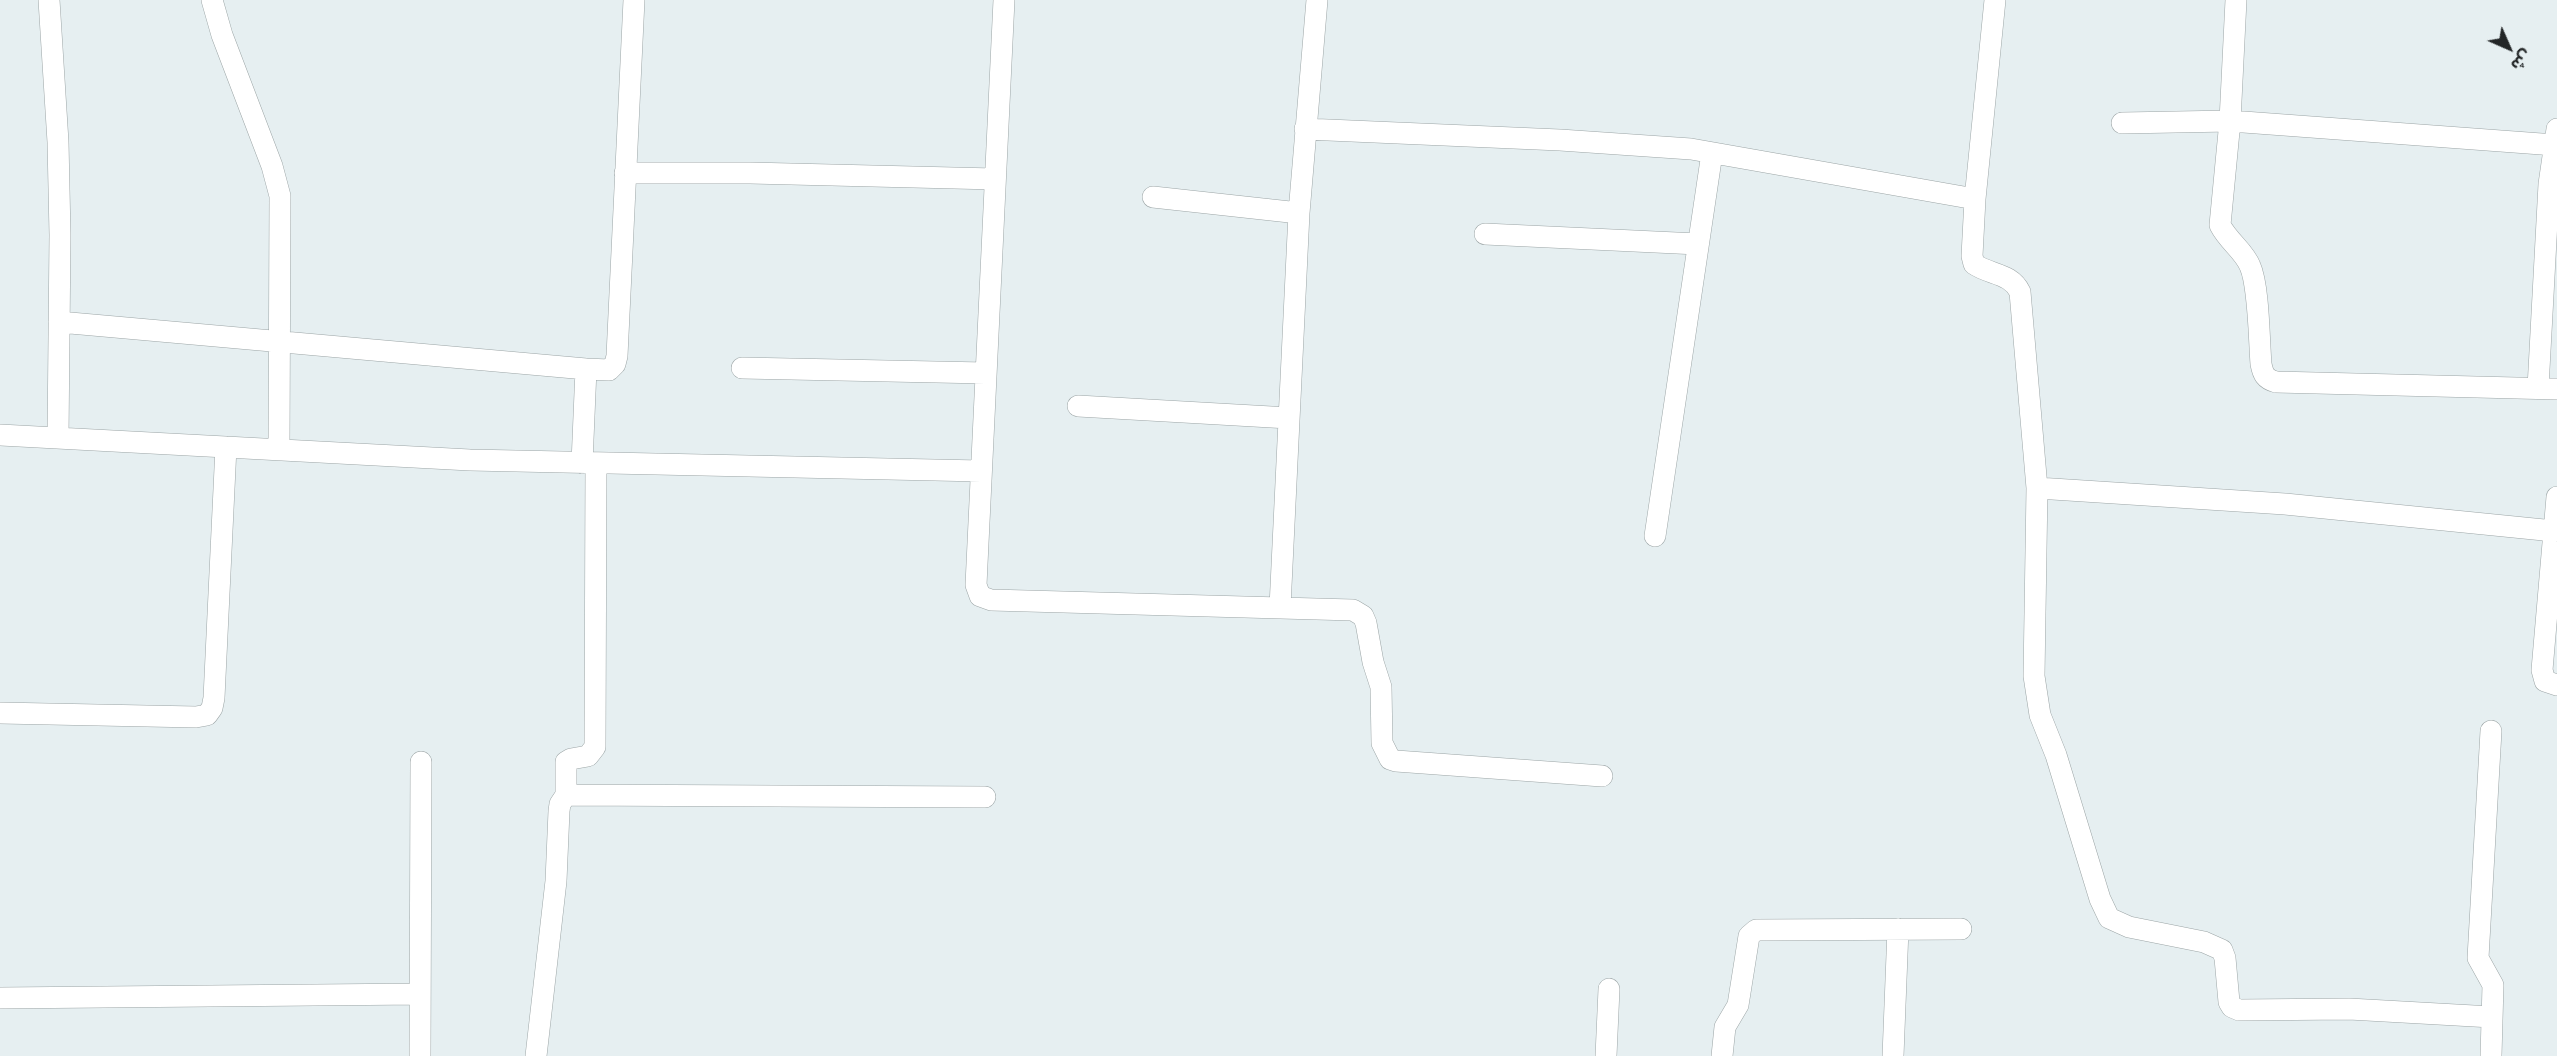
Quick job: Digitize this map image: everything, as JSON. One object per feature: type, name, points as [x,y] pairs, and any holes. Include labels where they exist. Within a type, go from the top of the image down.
[{"type":"street","points":[[49,0],[58,142],[58,438]]},
{"type":"street","points":[[212,0],[222,35],[272,166],[280,196],[279,449]]},
{"type":"street","points":[[59,322],[609,370],[615,364],[617,356],[634,0]]},
{"type":"street","points":[[1004,0],[985,373],[977,591],[985,599],[1353,610],[1363,616],[1381,687],[1382,743],[1390,759],[1602,776]]},
{"type":"street","points":[[1280,607],[1299,213],[1317,0]]},
{"type":"street","points":[[1995,0],[1971,244],[1974,264],[1982,270],[2010,279],[2020,292],[2037,488],[2034,676],[2036,698],[2100,899],[2109,918],[2128,927],[2204,942],[2222,950],[2225,958],[2229,1002],[2232,1007],[2239,1010],[2349,1009],[2492,1017]]},
{"type":"street","points":[[2122,123],[2230,121],[2556,137],[2548,388],[2267,380],[2260,364],[2254,276],[2244,256],[2225,235],[2220,225],[2230,121],[2236,0]]},
{"type":"street","points":[[1305,129],[1571,140],[1691,148],[1975,199]]},
{"type":"street","points":[[1655,536],[1712,153]]},
{"type":"street","points":[[625,172],[995,178]]},
{"type":"street","points":[[1153,197],[1299,213]]},
{"type":"street","points":[[1485,234],[1698,244]]},
{"type":"street","points":[[742,368],[985,373]]},
{"type":"street","points":[[536,1056],[556,881],[559,811],[560,804],[566,795],[566,762],[570,759],[588,756],[595,747],[586,369]]},
{"type":"street","points":[[1078,406],[1289,418]]},
{"type":"street","points":[[0,435],[470,460],[981,471]]},
{"type":"street","points":[[0,713],[207,715],[213,708],[226,447]]},
{"type":"street","points":[[2037,488],[2284,504],[2556,515],[2554,579],[2543,676],[2545,681],[2557,685]]},
{"type":"street","points":[[2491,730],[2478,958],[2493,985],[2491,1056]]},
{"type":"street","points":[[420,1056],[421,762]]},
{"type":"street","points":[[566,795],[985,797]]},
{"type":"street","points":[[1722,1056],[1725,1027],[1738,1005],[1749,936],[1752,932],[1761,929],[1961,929]]},
{"type":"street","points":[[1893,1056],[1898,929]]},
{"type":"street","points":[[1606,1056],[1609,989]]},
{"type":"street","points":[[0,998],[420,994]]}]
